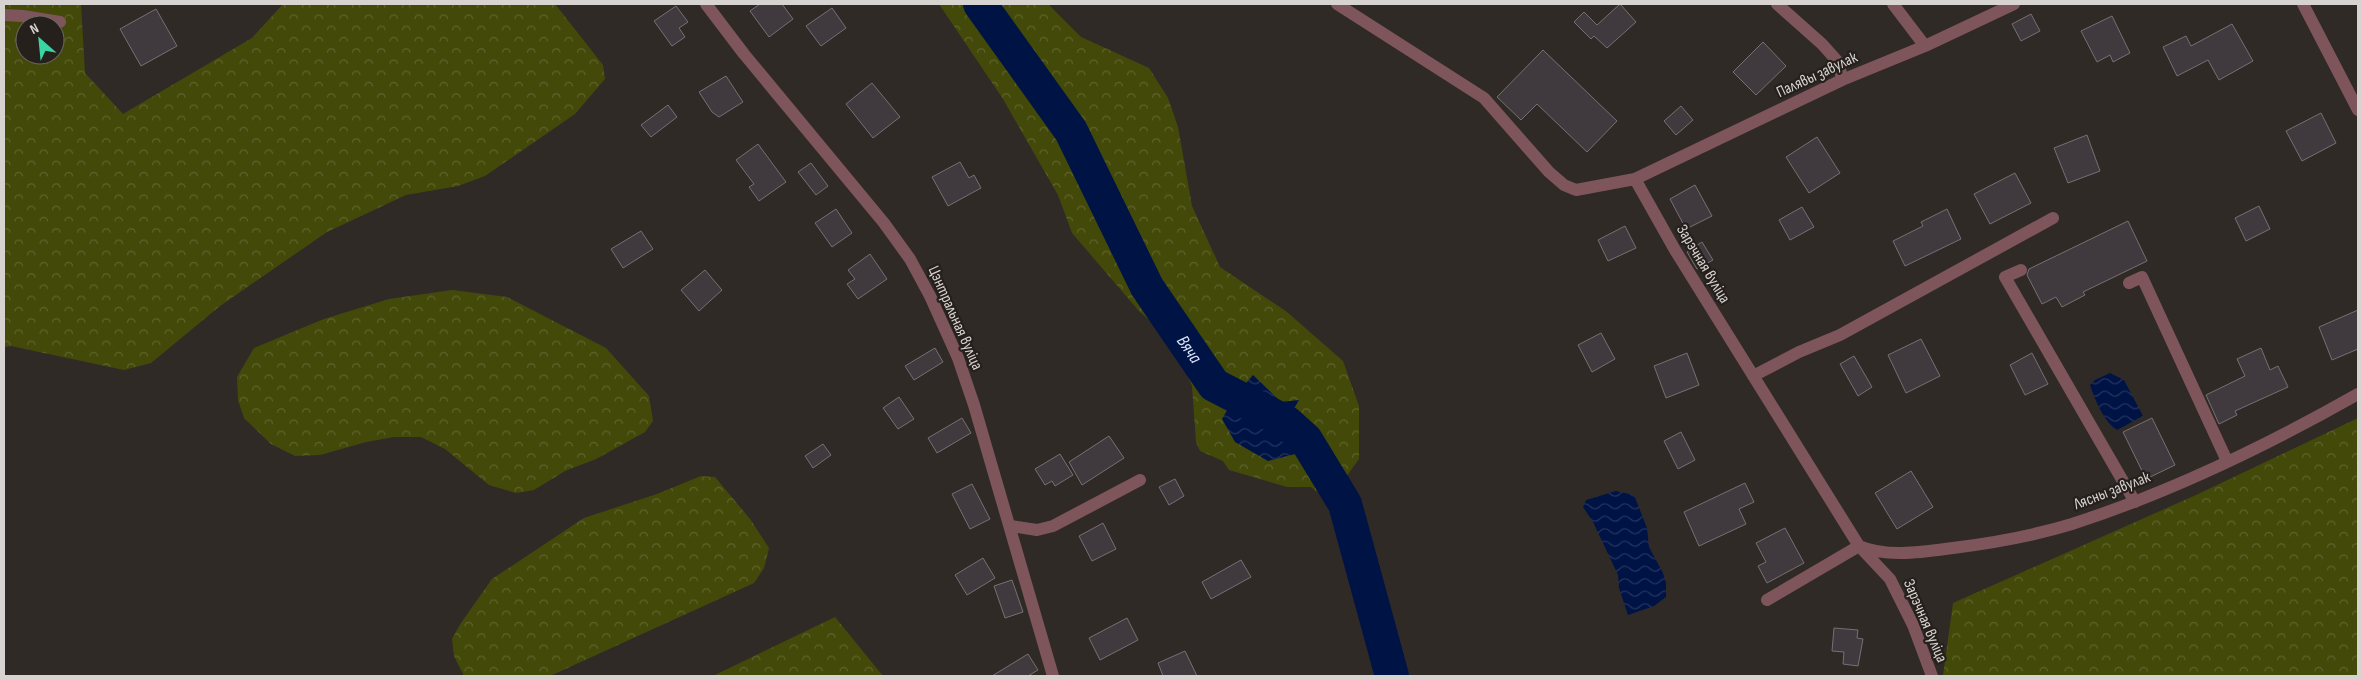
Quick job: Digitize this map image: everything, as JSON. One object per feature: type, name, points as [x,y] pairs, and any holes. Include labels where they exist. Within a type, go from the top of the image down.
[{"type":"street","name":"Цэнтральная вуліца","points":[[706,4],[744,54],[860,192],[910,259],[930,296],[958,358],[974,405],[1011,526],[1053,676]]},
{"type":"street","points":[[1337,4],[1484,98],[1564,185],[1576,190],[1635,179]]},
{"type":"street","points":[[1777,4],[1822,44],[1839,64],[1842,80]]},
{"type":"street","points":[[1893,4],[1925,46]]},
{"type":"street","name":"Палявы завулак","points":[[1635,179],[1842,80],[1925,46],[2014,4]]},
{"type":"street","points":[[2303,4],[2358,110]]},
{"type":"street","name":"Зарэчная вуліца","points":[[1635,179],[1676,250],[1859,546],[1890,579],[1913,625],[1932,676]]},
{"type":"street","points":[[1754,376],[1799,352],[1840,335],[2053,218]]},
{"type":"street","points":[[2021,270],[2006,277],[2135,502]]},
{"type":"street","points":[[2129,283],[2142,277],[2227,461]]},
{"type":"street","name":"Лясны завулак","points":[[1859,546],[1871,551],[1911,553],[1997,542],[2070,525],[2135,502],[2227,461],[2358,394]]},
{"type":"street","points":[[1011,526],[1037,530],[1053,526],[1140,480]]},
{"type":"street","points":[[1767,600],[1859,546]]},
{"type":"green space","points":[[4,4],[81,4],[85,73],[123,114],[252,38],[283,4],[555,4],[603,65],[605,79],[575,114],[485,176],[458,186],[406,195],[327,232],[220,306],[151,363],[124,370],[11,346],[4,347]]},
{"type":"green space","points":[[939,4],[1048,4],[1081,37],[1149,68],[1168,98],[1178,127],[1192,206],[1220,267],[1287,312],[1343,361],[1359,406],[1359,459],[1343,481],[1329,495],[1321,495],[1311,487],[1287,487],[1229,470],[1223,461],[1200,451],[1196,442],[1192,386],[1174,342],[1139,311],[1072,233],[1058,195],[1003,99]]},
{"type":"green space","points":[[452,290],[507,297],[606,348],[649,396],[653,421],[645,432],[596,459],[565,471],[534,490],[516,493],[489,485],[445,449],[421,437],[394,437],[366,442],[320,455],[295,456],[271,444],[244,418],[238,400],[237,377],[254,348],[324,319],[389,299]]},
{"type":"green space","points":[[2358,418],[2358,676],[1943,676],[1953,603],[2196,495]]},
{"type":"green space","points":[[701,476],[715,477],[750,519],[769,548],[764,568],[754,583],[550,676],[464,676],[454,656],[452,639],[492,579],[584,518],[657,494]]},
{"type":"green space","points":[[835,617],[883,676],[713,676]]},
{"type":"water","points":[[2110,373],[2124,380],[2143,416],[2117,430],[2104,416],[2090,385],[2095,380]]},
{"type":"water","points":[[1253,375],[1281,402],[1299,400],[1286,422],[1306,440],[1299,453],[1268,461],[1235,442],[1222,419],[1236,395]]},
{"type":"water","points":[[1616,491],[1634,495],[1647,528],[1649,547],[1663,573],[1666,583],[1666,597],[1654,606],[1628,615],[1619,588],[1618,575],[1593,522],[1583,507],[1586,500]]},
{"type":"building","points":[[760,4],[782,4],[793,19],[769,37],[750,11]]},
{"type":"building","points":[[1620,4],[1636,22],[1607,48],[1594,36],[1591,39],[1574,22],[1584,12],[1597,25]]},
{"type":"building","points":[[676,6],[688,22],[679,28],[685,37],[672,46],[654,21]]},
{"type":"building","points":[[832,8],[846,28],[821,46],[806,26]]},
{"type":"building","points":[[156,9],[177,46],[141,66],[120,29]]},
{"type":"building","points":[[2031,14],[2040,31],[2021,41],[2012,24]]},
{"type":"building","points":[[2112,16],[2130,53],[2113,62],[2110,55],[2097,62],[2081,31]]},
{"type":"building","points":[[2232,24],[2253,61],[2219,80],[2208,60],[2177,76],[2163,47],[2186,36],[2191,46]]},
{"type":"building","points":[[1763,42],[1786,66],[1756,95],[1733,72]]},
{"type":"building","points":[[1543,50],[1617,121],[1587,152],[1537,104],[1521,120],[1497,97]]},
{"type":"building","points":[[726,76],[743,102],[719,117],[712,112],[699,92]]},
{"type":"building","points":[[872,83],[900,117],[873,138],[846,104]]},
{"type":"building","points":[[668,105],[677,117],[651,137],[641,125]]},
{"type":"building","points":[[1681,106],[1693,120],[1676,135],[1664,121]]},
{"type":"building","points":[[2321,113],[2336,143],[2302,161],[2286,131]]},
{"type":"building","points":[[2087,135],[2100,171],[2068,183],[2054,148]]},
{"type":"building","points":[[1817,137],[1840,173],[1809,193],[1786,157]]},
{"type":"building","points":[[758,144],[786,182],[759,201],[749,187],[754,184],[736,160]]},
{"type":"building","points":[[960,162],[969,178],[974,175],[981,188],[948,206],[932,177]]},
{"type":"building","points":[[811,163],[828,186],[816,195],[798,172]]},
{"type":"building","points":[[2015,173],[2031,203],[1990,224],[1974,194]]},
{"type":"building","points":[[1695,185],[1712,216],[1686,229],[1670,199]]},
{"type":"building","points":[[2259,206],[2270,229],[2246,241],[2235,218]]},
{"type":"building","points":[[1802,207],[1814,227],[1790,240],[1779,220]]},
{"type":"building","points":[[836,209],[852,233],[832,247],[815,223]]},
{"type":"building","points":[[1947,209],[1961,239],[1905,266],[1893,241],[1923,226],[1921,222]]},
{"type":"building","points":[[2128,221],[2147,261],[2083,292],[2085,295],[2062,307],[2056,297],[2042,304],[2027,275],[2029,269]]},
{"type":"building","points":[[1625,226],[1636,248],[1608,261],[1598,240]]},
{"type":"building","points":[[641,231],[653,249],[623,268],[611,249]]},
{"type":"building","points":[[1702,242],[1713,260],[1697,269],[1687,252]]},
{"type":"building","points":[[870,254],[887,279],[858,299],[847,284],[855,279],[848,270]]},
{"type":"building","points":[[705,270],[722,290],[699,311],[681,290]]},
{"type":"building","points":[[2358,310],[2358,349],[2332,360],[2319,327]]},
{"type":"building","points":[[1601,333],[1615,359],[1592,372],[1578,345]]},
{"type":"building","points":[[1921,339],[1940,376],[1906,393],[1888,355]]},
{"type":"building","points":[[935,348],[943,362],[914,380],[905,366]]},
{"type":"building","points":[[2261,348],[2270,370],[2278,366],[2288,387],[2235,411],[2237,415],[2219,424],[2206,395],[2245,376],[2237,359]]},
{"type":"building","points":[[1687,353],[1699,385],[1666,398],[1654,366]]},
{"type":"building","points":[[2032,353],[2048,384],[2025,395],[2010,365]]},
{"type":"building","points":[[1854,356],[1872,387],[1858,396],[1840,364]]},
{"type":"building","points":[[899,397],[914,419],[898,429],[883,408]]},
{"type":"building","points":[[962,418],[971,433],[937,453],[928,438]]},
{"type":"building","points":[[2152,418],[2175,465],[2146,479],[2123,432]]},
{"type":"building","points":[[1681,432],[1695,460],[1678,469],[1664,441]]},
{"type":"building","points":[[1109,436],[1124,458],[1082,485],[1069,462]]},
{"type":"building","points":[[823,444],[831,455],[813,468],[805,456]]},
{"type":"building","points":[[1060,454],[1073,475],[1055,486],[1052,481],[1045,485],[1035,469]]},
{"type":"building","points":[[1911,471],[1933,507],[1897,529],[1875,493]]},
{"type":"building","points":[[1175,479],[1184,496],[1169,505],[1159,487]]},
{"type":"building","points":[[1745,483],[1754,502],[1739,509],[1746,524],[1699,546],[1684,512]]},
{"type":"building","points":[[972,484],[990,519],[970,529],[952,494]]},
{"type":"building","points":[[1103,523],[1116,549],[1092,561],[1079,536]]},
{"type":"building","points":[[1785,528],[1804,563],[1767,583],[1758,566],[1766,562],[1756,543]]},
{"type":"building","points":[[983,558],[995,578],[967,595],[955,575]]},
{"type":"building","points":[[1241,560],[1251,577],[1211,599],[1202,582]]},
{"type":"building","points":[[1012,580],[1023,612],[1005,618],[994,586]]},
{"type":"building","points":[[1127,618],[1138,640],[1100,660],[1089,638]]},
{"type":"building","points":[[1834,628],[1858,630],[1857,638],[1863,639],[1858,666],[1843,664],[1844,652],[1832,651]]},
{"type":"building","points":[[1185,651],[1197,676],[1163,676],[1158,663]]},
{"type":"building","points":[[1028,654],[1038,670],[1028,676],[992,676]]},
{"type":"waterway","name":"Вяча","points":[[980,4],[1071,131],[1147,287],[1214,385],[1286,422],[1306,440],[1345,504],[1392,676]]}]
